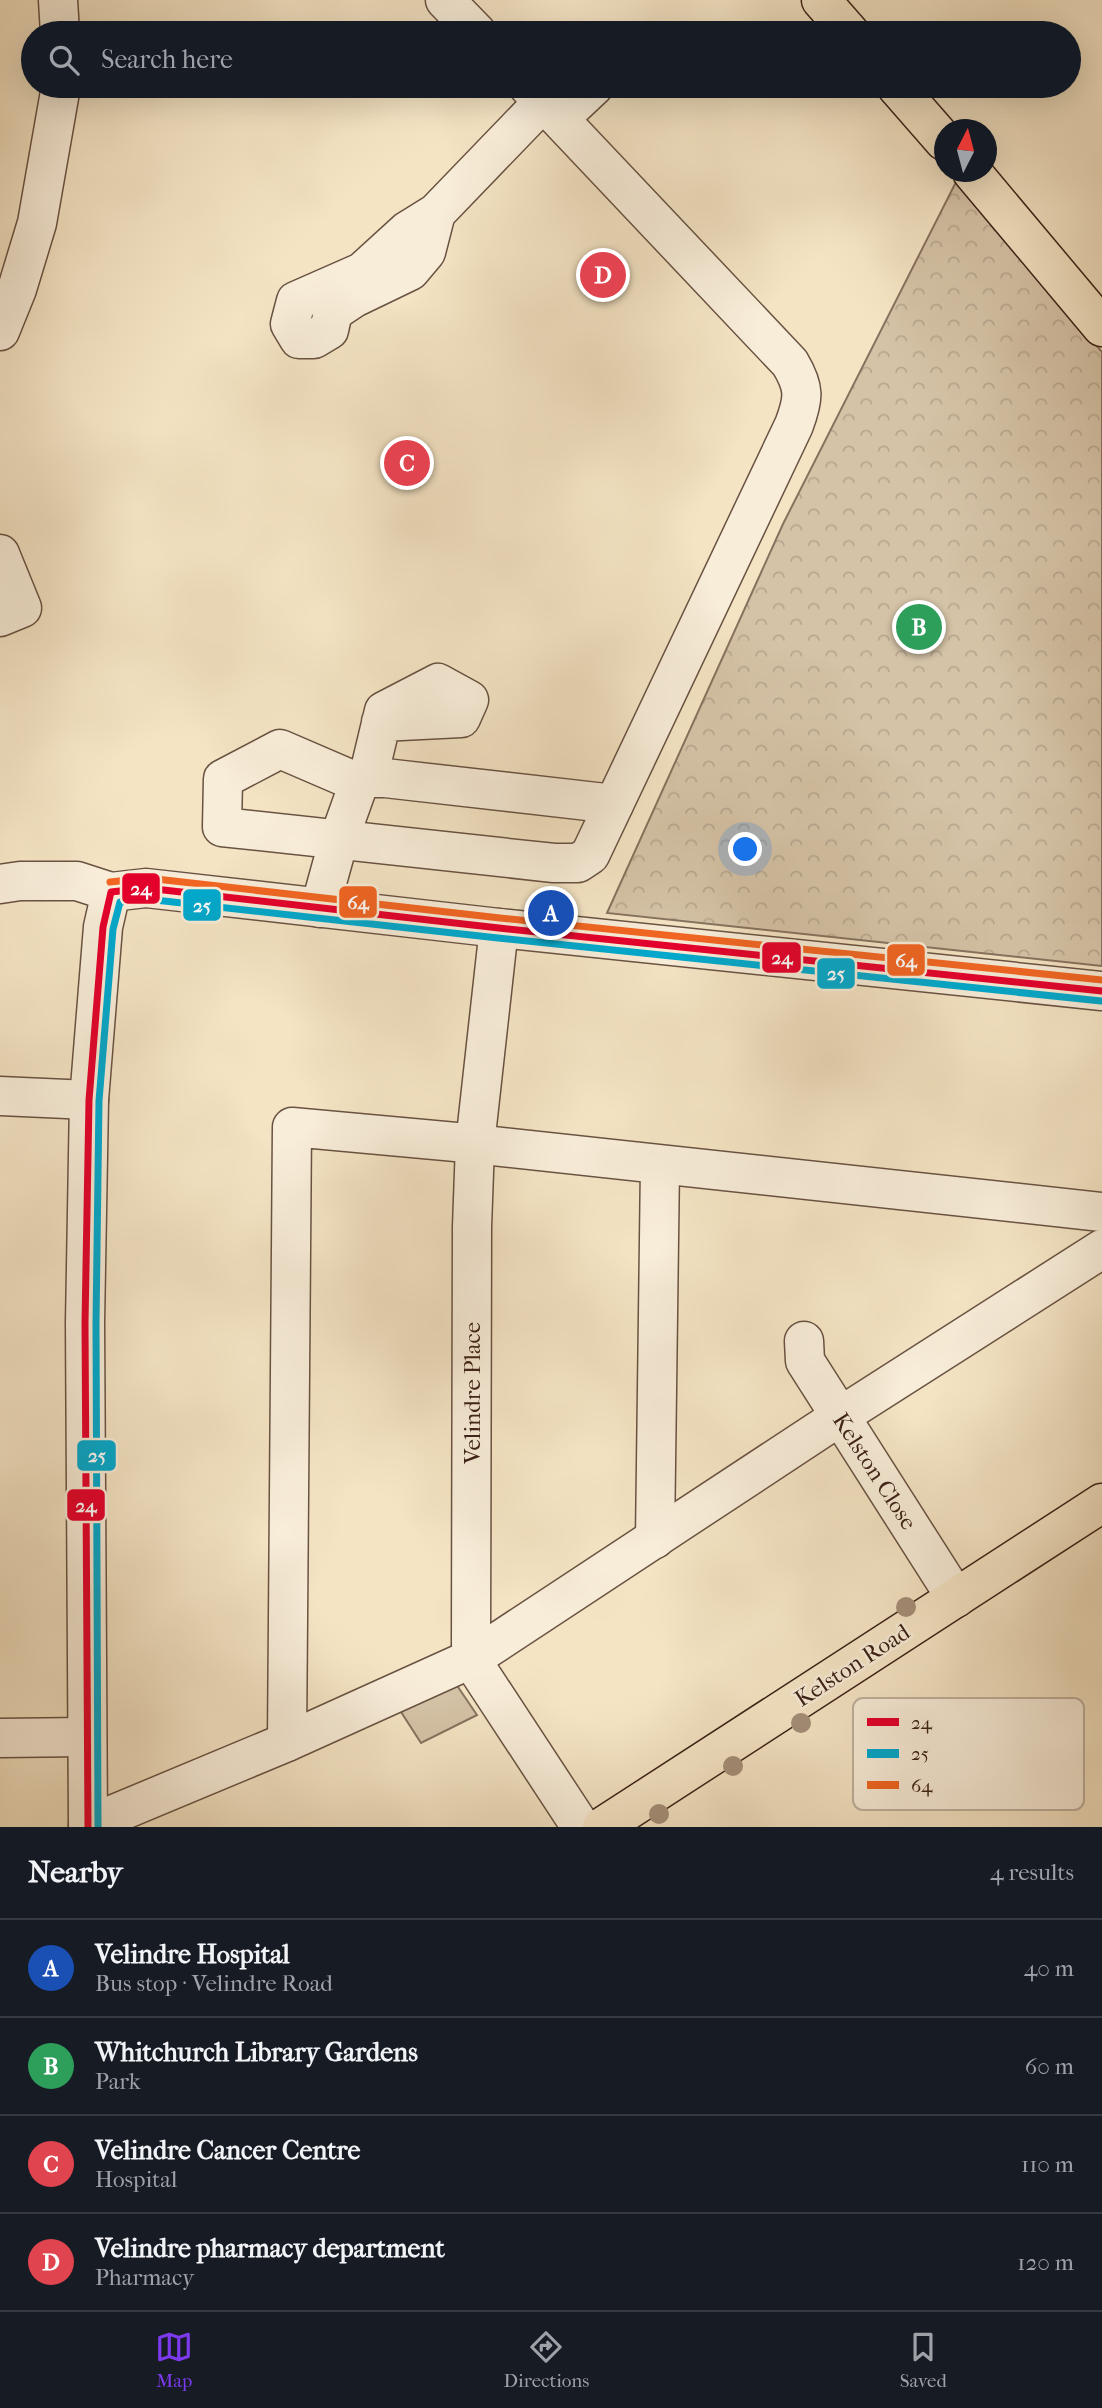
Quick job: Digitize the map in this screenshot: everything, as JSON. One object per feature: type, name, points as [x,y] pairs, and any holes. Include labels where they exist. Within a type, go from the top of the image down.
[{"type":"main road","points":[[821,0],[839,21]]},
{"type":"main road","points":[[906,98],[934,130]]},
{"type":"main road","points":[[980,182],[1102,327]]},
{"type":"main road","name":"Kelston Road","points":[[603,1827],[1102,1503]]},
{"type":"street","points":[[58,0],[59,21]]},
{"type":"street","points":[[445,0],[465,21]]},
{"type":"street","points":[[0,331],[17,289],[37,223],[59,98]]},
{"type":"street","points":[[436,213],[544,102],[790,363],[800,379],[803,401],[794,425],[590,855],[578,863],[554,863],[222,827],[223,779],[280,749],[363,780],[385,778],[614,804]]},
{"type":"street","points":[[0,554],[22,608],[0,617]]},
{"type":"street","points":[[320,908],[339,839],[363,780],[381,722]]},
{"type":"street","points":[[0,884],[20,881],[77,881],[111,892],[146,888],[1102,991]]},
{"type":"street","points":[[111,892],[103,927],[89,1100],[85,1323],[88,1826],[287,1742],[473,1658],[839,1417],[1102,1249]]},
{"type":"street","name":"Velindre Place","points":[[499,928],[475,1144],[472,1241],[471,1644],[478,1670],[581,1827]]},
{"type":"street","points":[[0,1096],[89,1100]]},
{"type":"street","points":[[287,1742],[292,1127],[475,1144],[1102,1212]]},
{"type":"street","points":[[655,1539],[660,1165]]},
{"type":"street","name":"Kelston Close","points":[[804,1341],[805,1361],[956,1598]]},
{"type":"street","points":[[0,1738],[86,1737]]},
{"type":"green space","points":[[956,182],[961,182],[1102,352],[1102,966],[607,913],[783,524]]},
{"type":"green space","points":[[456,1684],[477,1715],[421,1743],[394,1701]]},
{"type":"transit line","name":"64","points":[[110,882],[147,878],[500,918],[1102,980]]},
{"type":"transit line","name":"24","points":[[88,1827],[85,1323],[89,1100],[103,927],[111,892],[146,888],[1102,991]]},
{"type":"transit line","name":"25","points":[[98,1827],[96,1323],[99,1101],[113,929],[120,902],[146,899],[1101,1001]]},
{"type":"place","name":"Velindre pharmacy department","points":[[603,275]]},
{"type":"place","name":"Velindre Cancer Centre","points":[[407,463]]},
{"type":"place","name":"Whitchurch Library Gardens","points":[[919,627]]},
{"type":"place","name":"Velindre Hospital","points":[[551,913]]}]
